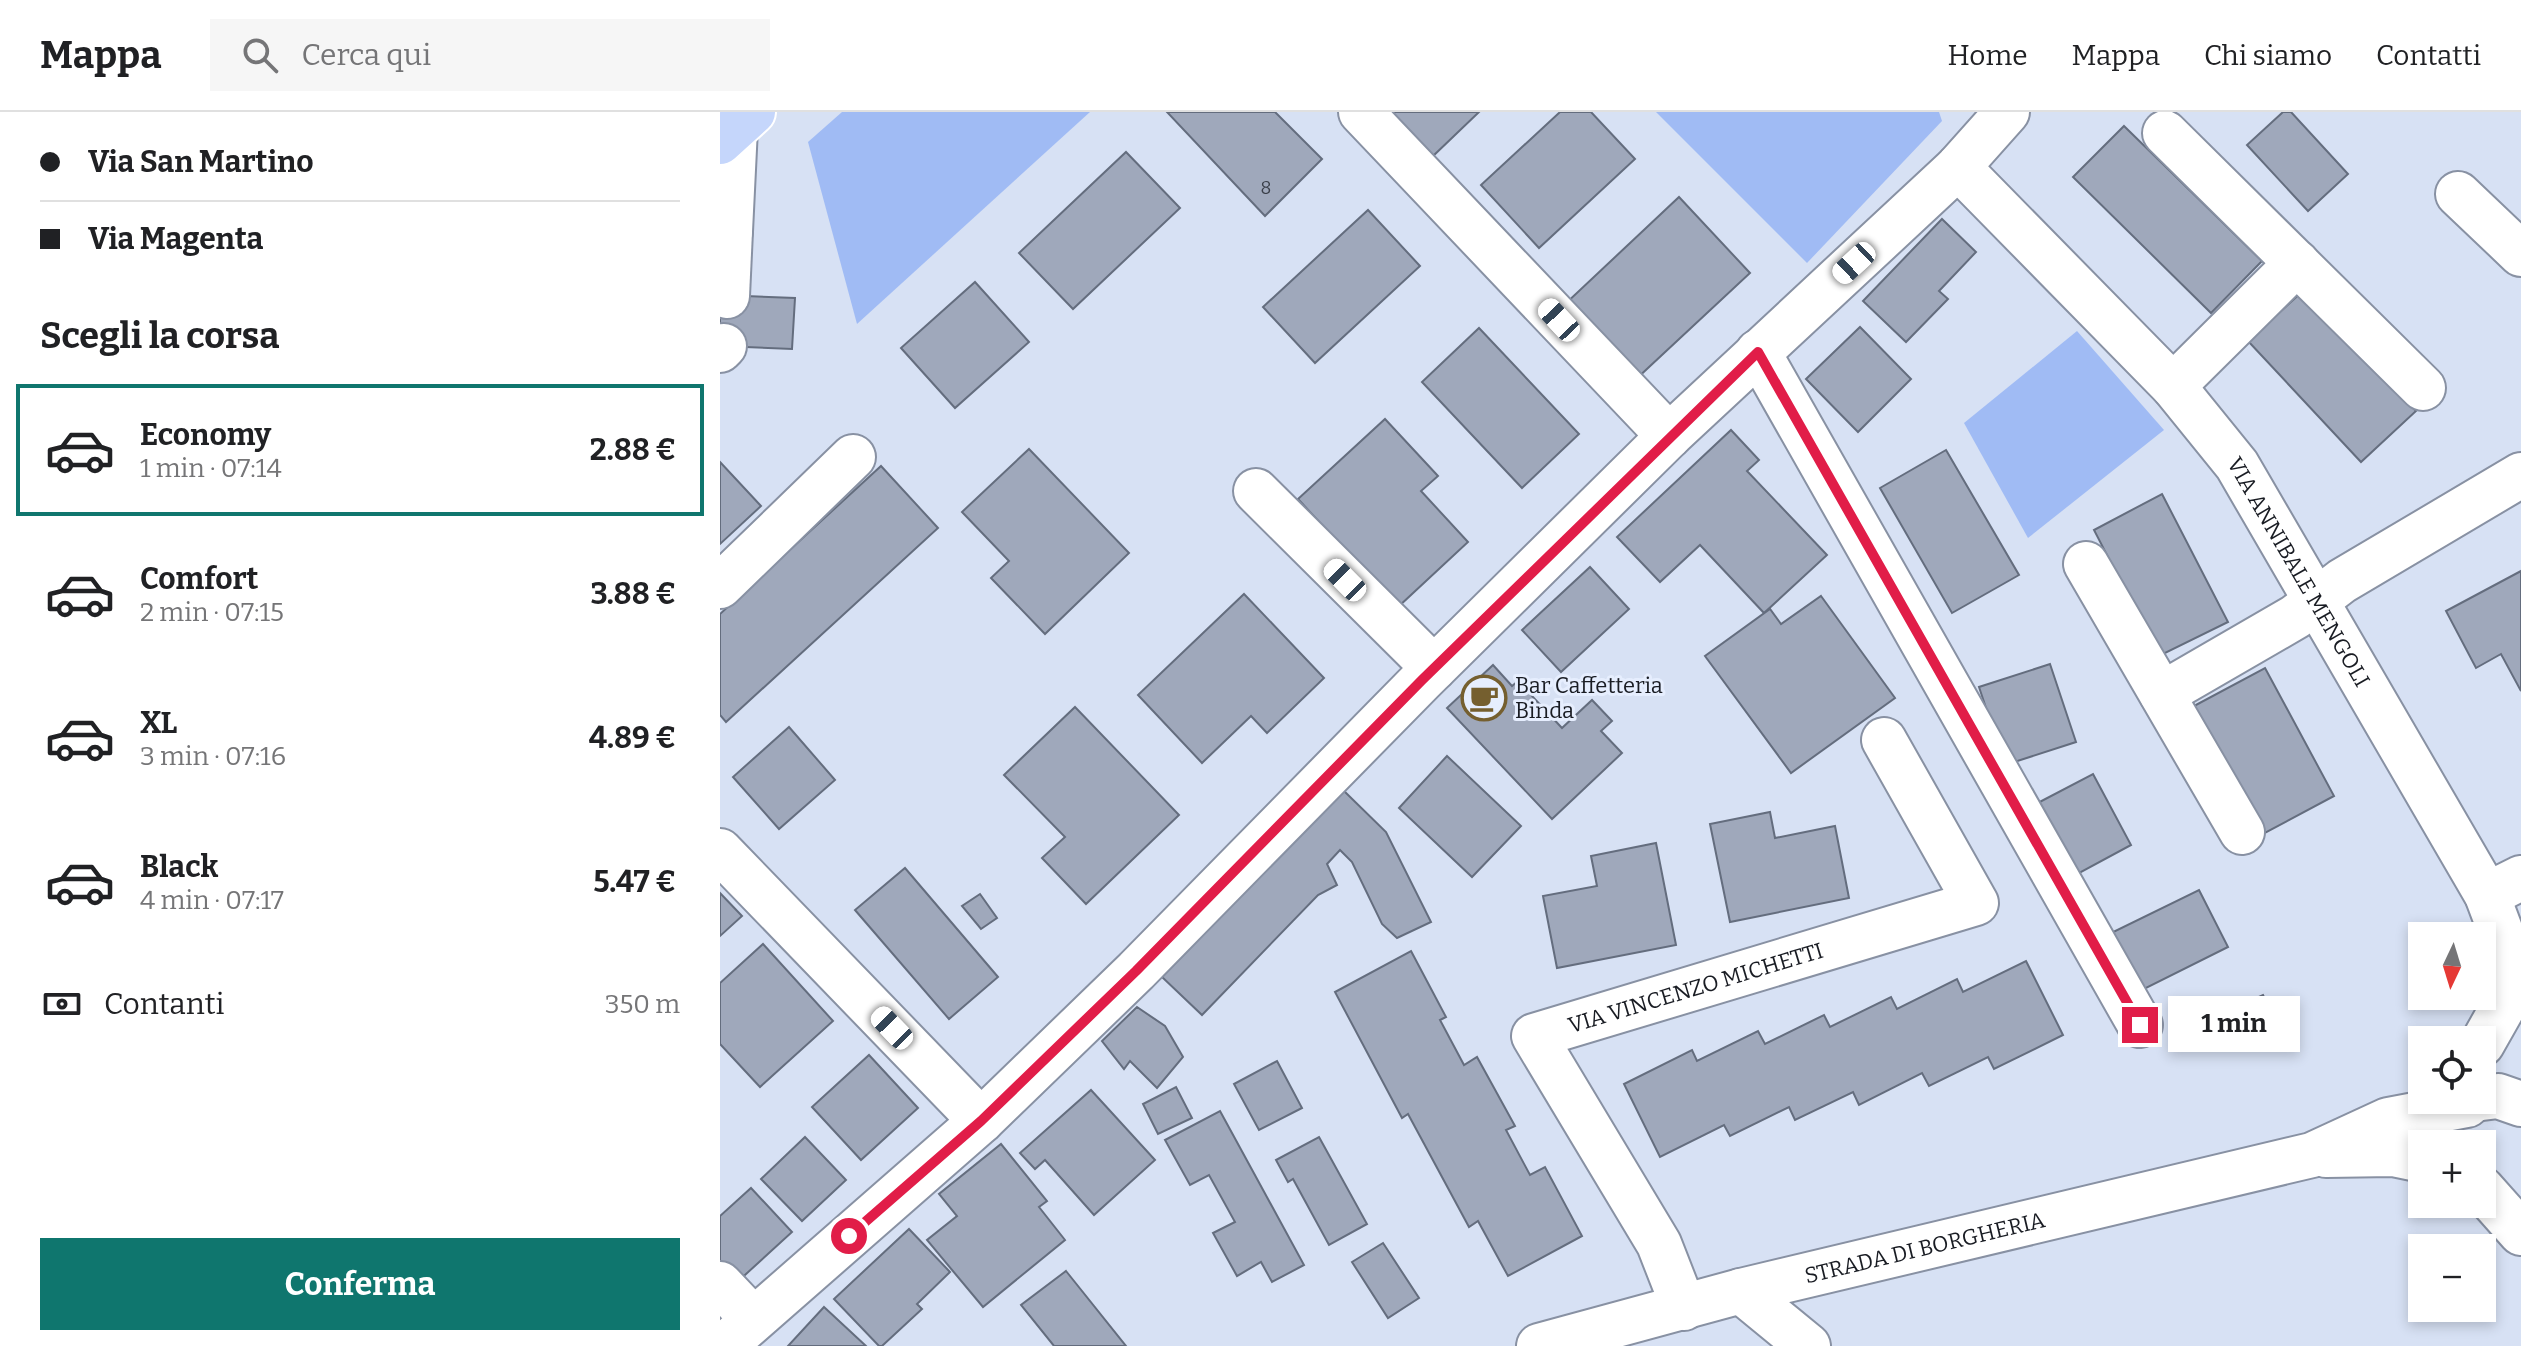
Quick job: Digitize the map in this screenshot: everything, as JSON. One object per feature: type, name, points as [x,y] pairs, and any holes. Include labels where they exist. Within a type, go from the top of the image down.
[{"type":"street","points":[[1361,112],[1669,436]]},
{"type":"street","points":[[720,1284],[739,1333],[981,1121],[1136,971],[1434,668],[1669,436],[1958,167],[2007,112]]},
{"type":"street","points":[[727,296],[725,236],[736,127]]},
{"type":"street","points":[[2165,133],[2423,388]]},
{"type":"street","name":"VIA ANNIBALE MENGOLI","points":[[1958,167],[2173,386],[2237,465],[2317,599],[2504,886],[2508,951],[2504,1005],[2492,1026]]},
{"type":"street","points":[[2458,194],[2521,254]]},
{"type":"street","points":[[2173,386],[2297,263]]},
{"type":"street","points":[[1758,352],[2140,1025]]},
{"type":"street","points":[[720,586],[853,457]]},
{"type":"street","points":[[2162,694],[2295,617],[2342,581],[2521,475]]},
{"type":"street","points":[[1256,491],[1434,668]]},
{"type":"street","points":[[2086,564],[2242,832]]},
{"type":"street","name":"VIA VINCENZO MICHETTI","points":[[1684,1308],[1659,1244],[1534,1036],[1976,903],[1884,740]]},
{"type":"street","points":[[720,851],[981,1121]]},
{"type":"street","points":[[2213,1180],[2408,1087]]},
{"type":"street","name":"STRADA DI BORGHERIA","points":[[1539,1346],[1741,1291],[2312,1155],[2388,1120],[2417,1114]]},
{"type":"street","name":"STRADA DI BORGHERIA","points":[[2451,1130],[2457,1117],[2463,1114]]},
{"type":"street","name":"STRADA DI BORGHERIA","points":[[2312,1155],[2393,1154],[2408,1157]]},
{"type":"street","points":[[2496,1188],[2510,1186],[2521,1180]]},
{"type":"street","points":[[2496,1204],[2521,1233]]},
{"type":"street","points":[[1741,1291],[1808,1346]]},
{"type":"shaded area","points":[[842,112],[1090,112],[857,324],[808,142]]},
{"type":"shaded area","points":[[1656,112],[1939,112],[1942,121],[1807,263]]},
{"type":"shaded area","points":[[2077,331],[2164,430],[2028,538],[1964,423]]},
{"type":"building","points":[[1167,112],[1275,112],[1322,159],[1265,216]]},
{"type":"building","points":[[1388,112],[1479,112],[1432,157]]},
{"type":"building","points":[[1560,112],[1591,112],[1635,159],[1539,248],[1481,185]]},
{"type":"building","points":[[2283,112],[2291,112],[2348,174],[2308,211],[2247,145]]},
{"type":"building","points":[[2124,126],[2262,261],[2211,313],[2073,177]]},
{"type":"building","points":[[1126,152],[1180,208],[1073,309],[1019,253]]},
{"type":"building","points":[[1679,197],[1750,273],[1634,381],[1563,306]]},
{"type":"building","points":[[1368,210],[1420,266],[1315,363],[1263,307]]},
{"type":"building","points":[[1942,219],[1976,252],[1939,291],[1948,299],[1906,342],[1863,301]]},
{"type":"building","points":[[975,282],[1029,342],[955,408],[901,348]]},
{"type":"building","points":[[2304,290],[2416,411],[2361,462],[2248,341]]},
{"type":"building","points":[[720,295],[795,298],[792,349],[720,346]]},
{"type":"building","points":[[1860,327],[1911,379],[1858,432],[1806,379]]},
{"type":"building","points":[[1479,328],[1579,434],[1522,488],[1422,382]]},
{"type":"building","points":[[1385,419],[1438,476],[1421,491],[1468,542],[1398,607],[1298,499]]},
{"type":"building","points":[[1731,430],[1759,460],[1747,471],[1827,555],[1764,613],[1700,545],[1660,582],[1617,537]]},
{"type":"building","points":[[1029,449],[1129,553],[1045,634],[991,578],[1009,561],[962,512]]},
{"type":"building","points":[[1946,450],[2019,575],[1952,613],[1880,488]]},
{"type":"building","points":[[720,462],[761,506],[720,544]]},
{"type":"building","points":[[881,466],[938,528],[726,722],[720,715],[720,614]]},
{"type":"building","points":[[2162,494],[2228,622],[2159,656],[2094,530]]},
{"type":"building","points":[[1590,567],[1629,609],[1561,672],[1522,630]]},
{"type":"building","points":[[2521,571],[2521,691],[2501,654],[2476,668],[2446,611]]},
{"type":"building","points":[[1244,594],[1324,678],[1267,733],[1251,716],[1202,763],[1138,695]]},
{"type":"building","points":[[1821,596],[1895,698],[1791,773],[1705,656],[1770,609],[1781,624]]},
{"type":"building","points":[[2050,664],[2076,742],[2005,765],[1979,687]]},
{"type":"building","points":[[1493,665],[1512,686],[1518,681],[1562,728],[1592,700],[1612,721],[1601,731],[1622,753],[1552,819],[1447,708]]},
{"type":"building","points":[[2265,668],[2334,796],[2263,834],[2194,706]]},
{"type":"building","points":[[1075,707],[1179,815],[1086,904],[1042,858],[1065,837],[1004,775]]},
{"type":"building","points":[[789,727],[835,780],[779,829],[733,777]]},
{"type":"building","points":[[1447,756],[1521,826],[1472,877],[1399,808]]},
{"type":"building","points":[[2093,774],[2131,845],[2070,878],[2032,806]]},
{"type":"building","points":[[1343,790],[1386,832],[1431,922],[1397,938],[1382,924],[1352,862],[1340,850],[1327,864],[1337,885],[1318,895],[1202,1015],[1162,977]]},
{"type":"building","points":[[1770,812],[1775,838],[1835,826],[1849,898],[1730,922],[1710,824]]},
{"type":"building","points":[[1656,843],[1676,945],[1557,968],[1543,896],[1597,886],[1591,856]]},
{"type":"building","points":[[905,868],[998,977],[949,1019],[855,910]]},
{"type":"building","points":[[2199,890],[2228,947],[2132,995],[2103,937]]},
{"type":"building","points":[[720,893],[742,916],[720,936]]},
{"type":"building","points":[[980,894],[997,918],[981,929],[962,906]]},
{"type":"building","points":[[763,944],[833,1021],[760,1087],[720,1044],[720,983]]},
{"type":"building","points":[[1411,951],[1446,1017],[1440,1020],[1464,1065],[1477,1057],[1515,1126],[1506,1130],[1530,1175],[1545,1167],[1582,1236],[1508,1276],[1478,1221],[1469,1227],[1408,1114],[1402,1118],[1335,992]]},
{"type":"building","points":[[2026,961],[2063,1035],[1994,1069],[1988,1057],[1929,1086],[1922,1073],[1859,1105],[1853,1092],[1795,1120],[1789,1107],[1730,1136],[1724,1125],[1660,1157],[1624,1084],[1692,1050],[1697,1061],[1758,1031],[1765,1044],[1824,1015],[1830,1027],[1891,997],[1897,1009],[1957,979],[1963,992]]},
{"type":"building","points":[[2263,995],[2276,1023],[2237,1041],[2223,1013]]},
{"type":"building","points":[[1137,1007],[1165,1026],[1183,1057],[1157,1088],[1130,1061],[1124,1069],[1102,1041]]},
{"type":"building","points":[[869,1055],[918,1108],[861,1160],[812,1107]]},
{"type":"building","points":[[1277,1061],[1302,1108],[1259,1130],[1234,1084]]},
{"type":"building","points":[[1176,1087],[1192,1118],[1158,1134],[1143,1104]]},
{"type":"building","points":[[1091,1090],[1155,1160],[1094,1215],[1045,1160],[1035,1169],[1020,1153]]},
{"type":"building","points":[[1220,1111],[1304,1265],[1272,1282],[1261,1262],[1237,1276],[1213,1233],[1235,1222],[1209,1175],[1190,1185],[1165,1140]]},
{"type":"building","points":[[805,1137],[846,1180],[802,1221],[761,1179]]},
{"type":"building","points":[[1319,1137],[1367,1224],[1329,1245],[1293,1179],[1288,1182],[1276,1160]]},
{"type":"building","points":[[1001,1144],[1047,1201],[1039,1207],[1065,1240],[983,1307],[927,1240],[957,1216],[939,1194]]},
{"type":"building","points":[[751,1188],[792,1232],[734,1285],[720,1270],[720,1216]]},
{"type":"building","points":[[909,1229],[950,1272],[917,1304],[922,1309],[879,1346],[834,1299]]},
{"type":"building","points":[[1383,1243],[1419,1298],[1388,1318],[1352,1262]]},
{"type":"building","points":[[1066,1271],[1126,1346],[1054,1346],[1021,1305]]},
{"type":"building","points":[[824,1307],[866,1346],[788,1346]]},
{"type":"place","name":"Bar Caffetteria Binda","points":[[1484,698]]},
{"type":"route","points":[[849,1236],[981,1121],[1136,971],[1422,680],[1758,352],[2140,1025]]}]
